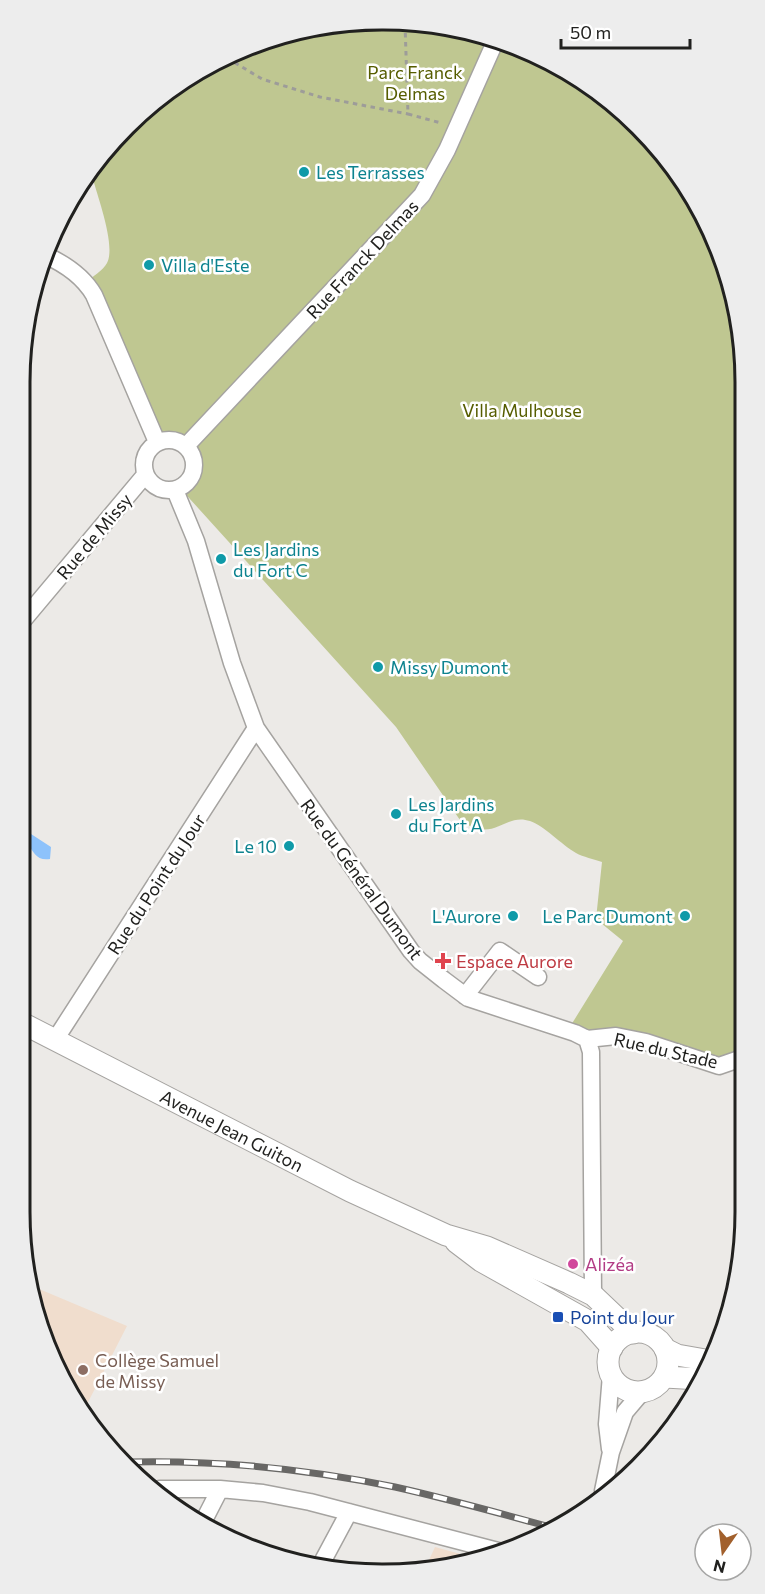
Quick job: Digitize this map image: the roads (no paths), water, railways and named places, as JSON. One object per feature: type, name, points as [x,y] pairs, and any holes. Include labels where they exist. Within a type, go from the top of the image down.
[{"type":"main road","name":"Avenue Jean Guiton","points":[[30,1029],[350,1191],[446,1235],[487,1247],[592,1295],[633,1333]]},
{"type":"main road","name":"Avenue Jean Guiton","points":[[446,1235],[481,1262],[588,1321],[612,1348]]},
{"type":"main road","points":[[665,1349],[668,1358],[665,1377],[659,1384],[642,1392],[633,1392],[624,1388],[611,1375],[609,1361],[612,1348],[618,1341],[633,1333],[652,1336],[665,1349],[677,1355],[702,1359]]},
{"type":"main road","points":[[665,1377],[693,1379]]},
{"type":"street","name":"Rue Franck Delmas","points":[[186,447],[422,195],[447,150],[492,48]]},
{"type":"street","points":[[53,259],[87,283],[94,295],[157,442]]},
{"type":"street","points":[[172,440],[186,447],[194,460],[193,472],[187,483],[168,491],[154,486],[145,475],[143,467],[146,453],[157,442],[172,440]]},
{"type":"street","name":"Rue de Missy","points":[[30,612],[145,475]]},
{"type":"street","name":"Rue du Général Dumont","points":[[175,490],[196,541],[227,647],[256,728],[411,951],[420,961],[465,996],[576,1033],[587,1039]]},
{"type":"street","name":"Rue du Point du Jour","points":[[55,1040],[256,728]]},
{"type":"street","points":[[465,996],[500,951],[538,977]]},
{"type":"street","name":"Rue du Stade","points":[[587,1039],[615,1036],[646,1042],[719,1066],[735,1060]]},
{"type":"street","points":[[587,1039],[591,1052],[592,1295]]},
{"type":"street","points":[[611,1375],[608,1425],[611,1452]]},
{"type":"street","points":[[604,1485],[611,1452],[625,1412],[642,1392]]},
{"type":"street","points":[[165,1489],[220,1489],[263,1493],[310,1502],[487,1548]]},
{"type":"street","points":[[206,1517],[220,1489]]},
{"type":"street","points":[[324,1559],[349,1512]]},
{"type":"water","points":[[31,834],[51,847],[50,859],[41,859],[34,853],[30,847]]},
{"type":"railway","points":[[134,1462],[229,1464],[329,1475],[415,1492],[543,1525]]},
{"type":"place","name":"Les Terrasses","points":[[304,172]]},
{"type":"place","name":"Villa d'Este","points":[[149,265]]},
{"type":"place","name":"Les Jardins du Fort C","points":[[221,559]]},
{"type":"place","name":"Missy Dumont","points":[[378,667]]},
{"type":"place","name":"Les Jardins du Fort A","points":[[396,814]]},
{"type":"place","name":"Le 10","points":[[289,846]]},
{"type":"place","name":"L'Aurore","points":[[513,916]]},
{"type":"place","name":"Le Parc Dumont","points":[[685,916]]},
{"type":"place","name":"Espace Aurore","points":[[443,961]]},
{"type":"place","name":"Alizéa","points":[[573,1264]]},
{"type":"place","name":"Point du Jour","points":[[558,1317]]},
{"type":"place","name":"Collège Samuel de Missy","points":[[83,1370]]},
{"type":"park label","name":"Parc Franck Delmas","points":[[415,82]]},
{"type":"park label","name":"Villa Mulhouse","points":[[522,410]]}]
